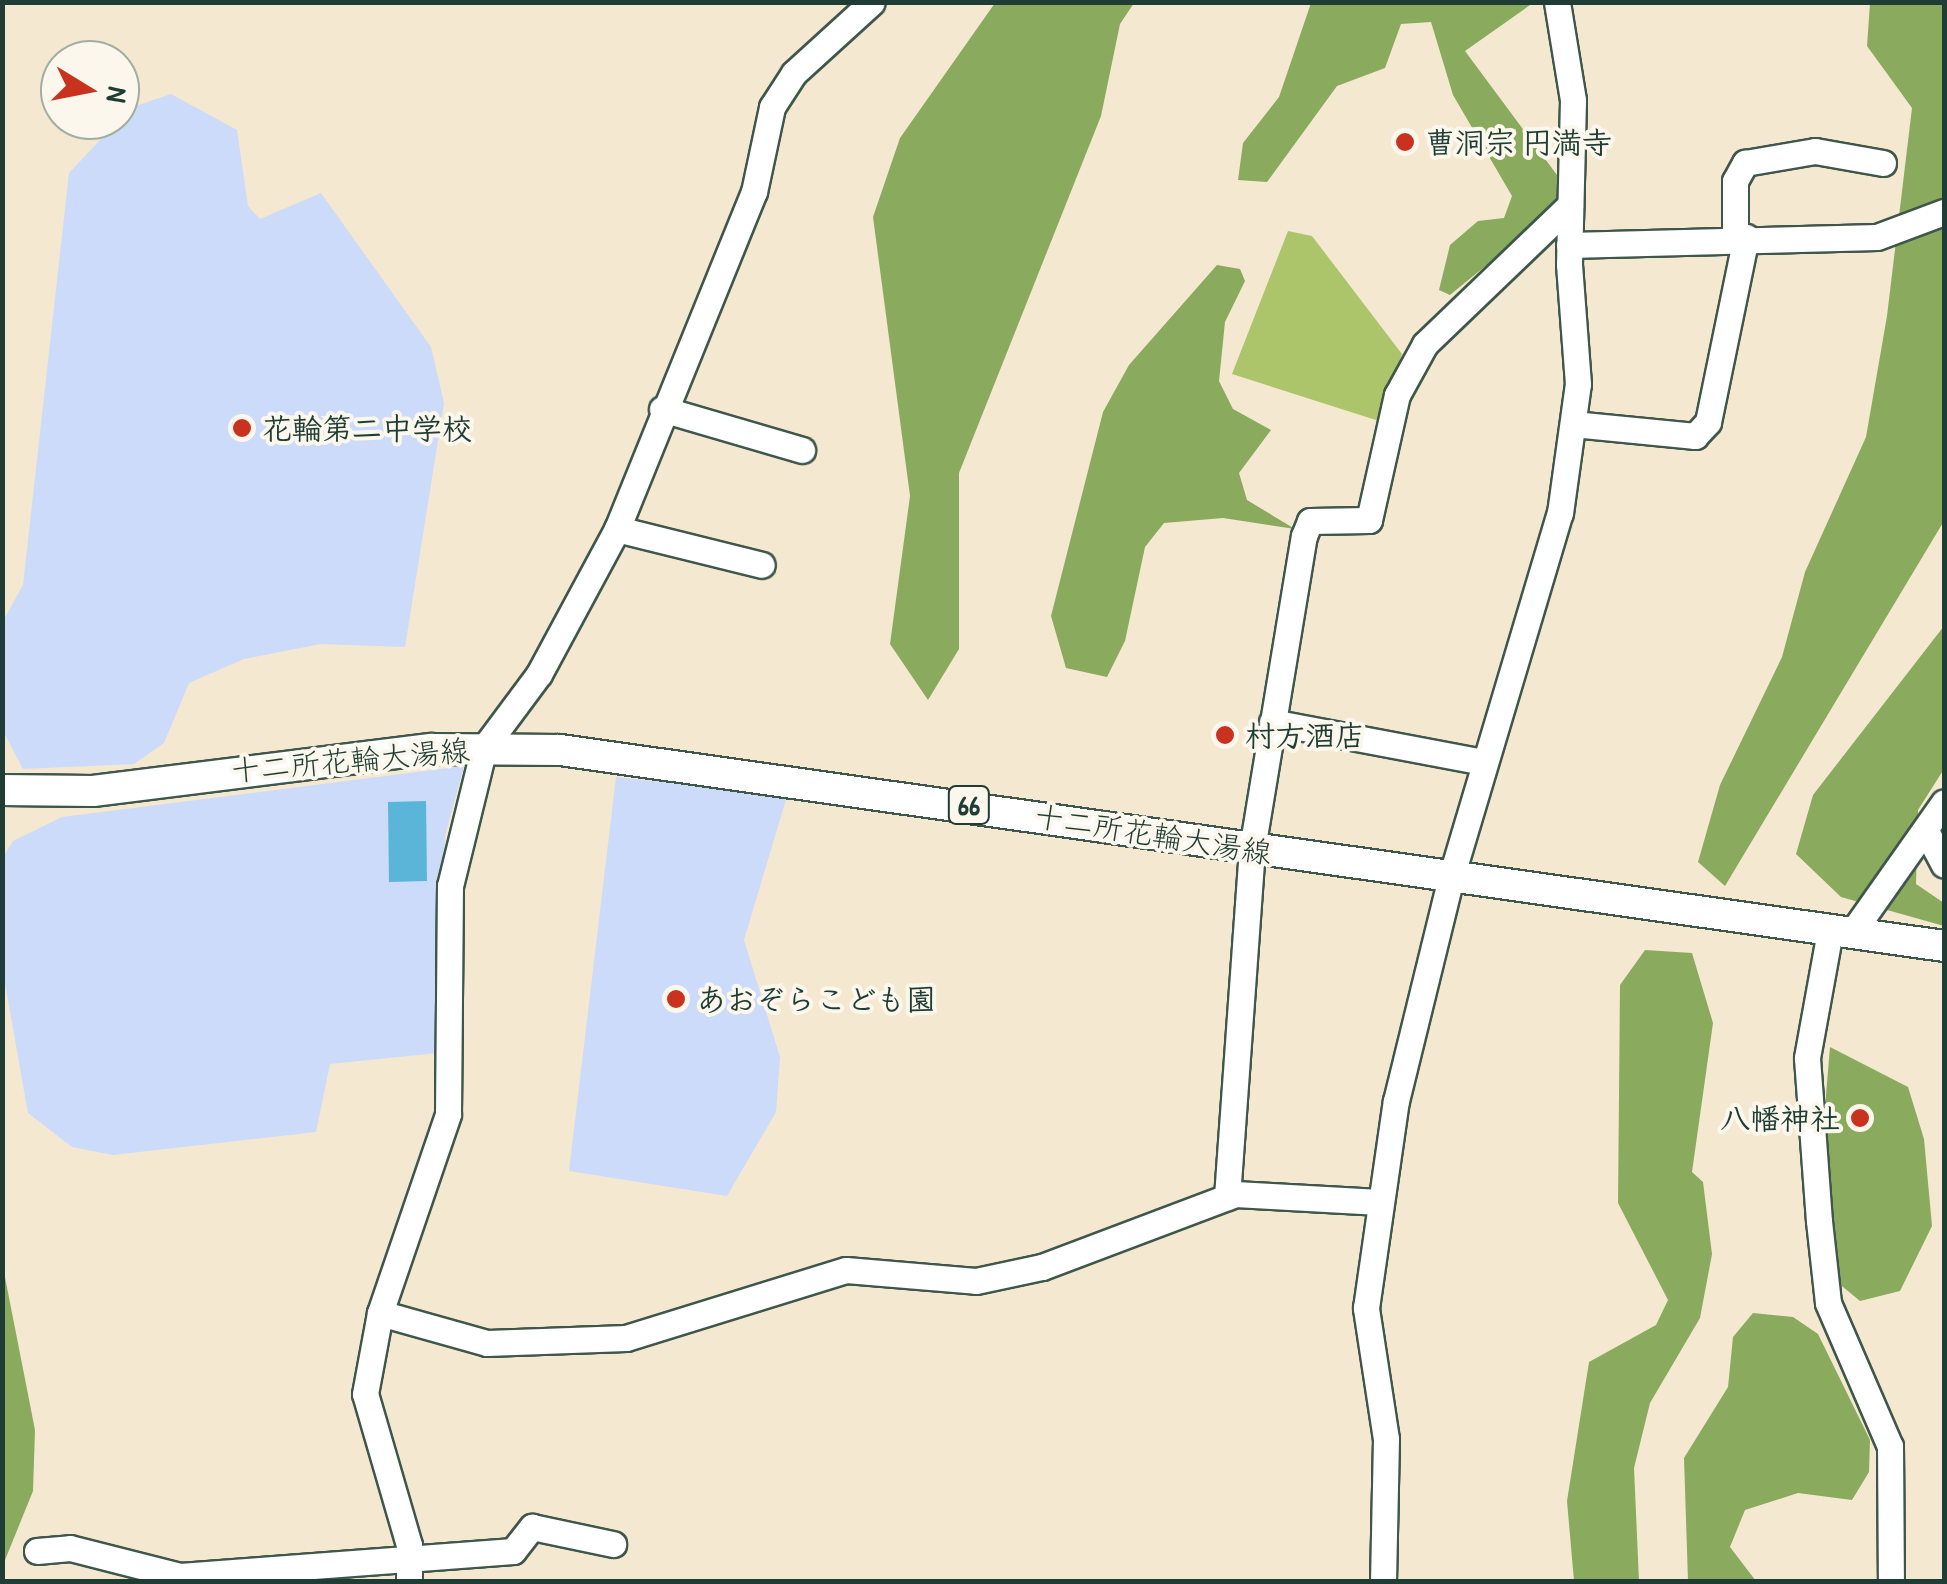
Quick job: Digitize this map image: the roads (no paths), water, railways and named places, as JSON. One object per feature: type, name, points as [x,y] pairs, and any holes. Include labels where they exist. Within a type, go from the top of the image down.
[{"type":"main road","name":"十二所花輪大湯線","points":[[2,790],[93,791],[484,748],[894,794],[1450,881],[1944,946]]},
{"type":"street","points":[[409,1570],[365,1394],[380,1314],[448,1114],[450,886],[484,748],[539,674],[617,529],[662,408],[754,192],[772,106],[794,73],[872,2]]},
{"type":"street","points":[[1383,1582],[1386,1439],[1366,1308],[1380,1202],[1450,881],[1560,513],[1572,424],[1569,245],[1574,100],[1556,2]]},
{"type":"street","points":[[1572,424],[1695,436],[1708,422],[1741,237],[1735,181],[1745,163],[1815,150],[1883,162]]},
{"type":"street","points":[[1227,1198],[1252,849],[1310,522],[1369,520],[1397,395],[1425,344],[1570,205]]},
{"type":"street","points":[[1569,245],[1741,237],[1877,238],[1944,212]]},
{"type":"street","points":[[662,408],[802,450]]},
{"type":"street","points":[[617,529],[762,565]]},
{"type":"street","points":[[1272,722],[1484,762]]},
{"type":"street","points":[[1891,1582],[1890,1446],[1828,1303],[1807,1058],[1840,932],[1926,830],[1944,802]]},
{"type":"street","points":[[1926,830],[1944,866]]},
{"type":"street","points":[[380,1314],[487,1342],[626,1338],[846,1270],[976,1282],[1042,1267],[1227,1198],[1380,1202]]},
{"type":"street","points":[[37,1551],[70,1548],[180,1576],[409,1570],[513,1551],[532,1528],[614,1544]]},
{"type":"water","points":[[426,801],[427,881],[389,882],[388,802]]},
{"type":"place","name":"曹洞宗 円満寺","points":[[1405,142]]},
{"type":"place","name":"花輪第二中学校","points":[[242,428]]},
{"type":"place","name":"村方酒店","points":[[1225,735]]},
{"type":"place","name":"あおぞらこども園","points":[[676,999]]},
{"type":"place","name":"八幡神社","points":[[1860,1118]]}]
